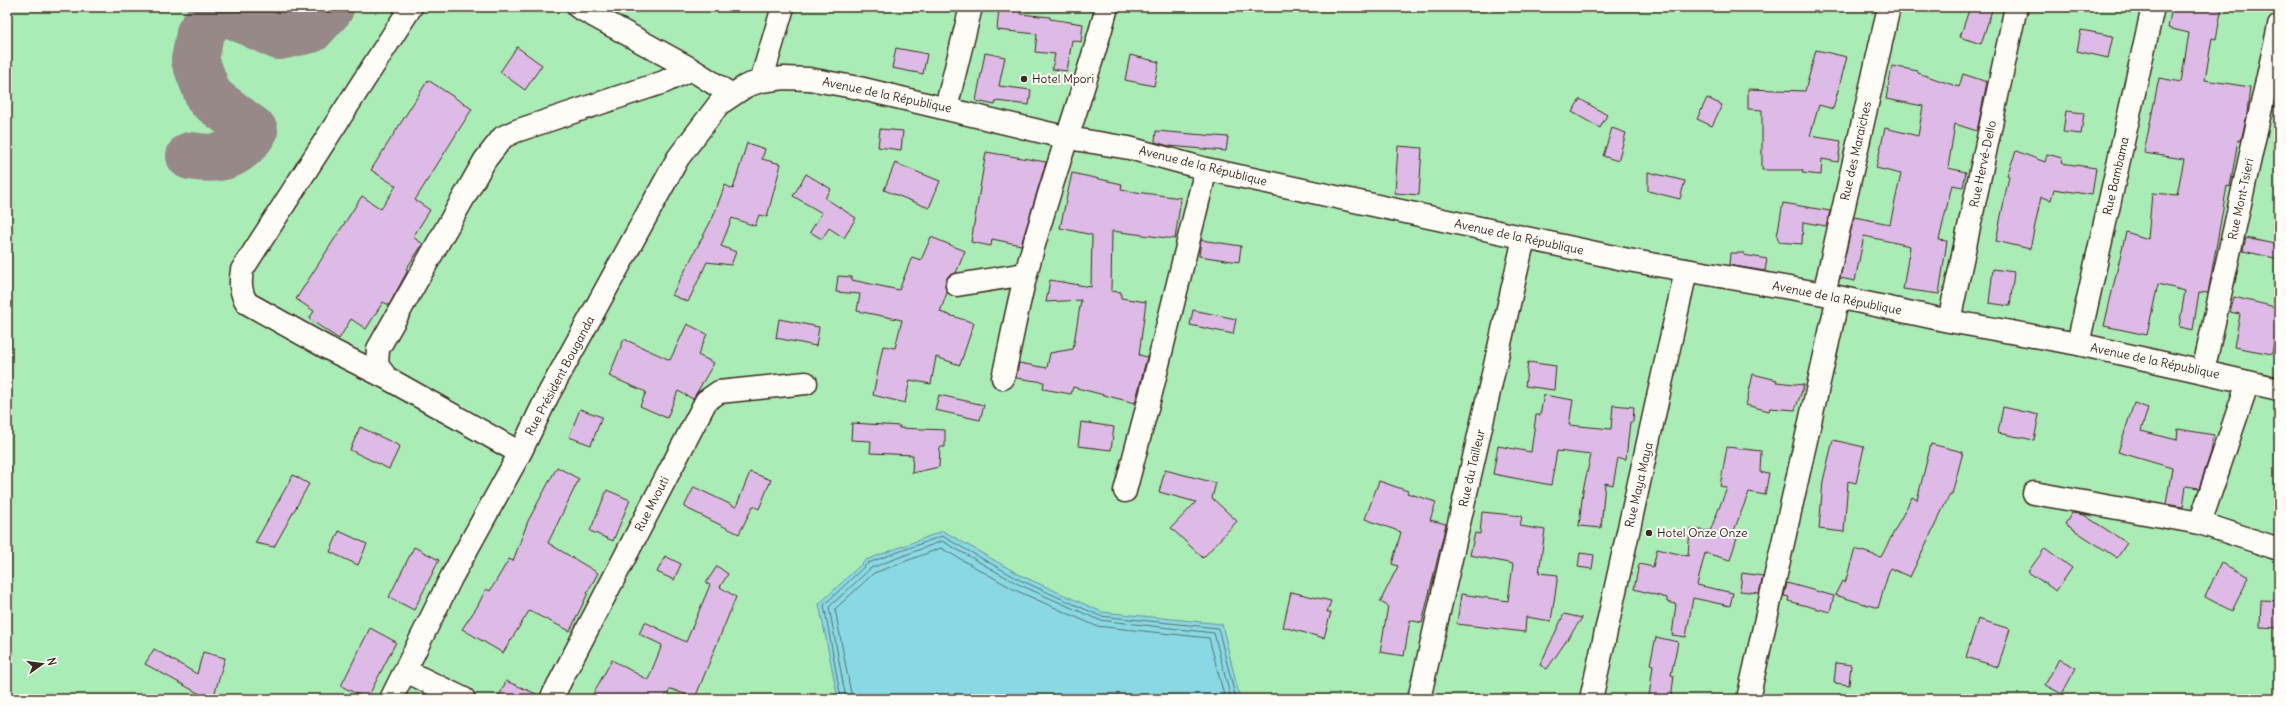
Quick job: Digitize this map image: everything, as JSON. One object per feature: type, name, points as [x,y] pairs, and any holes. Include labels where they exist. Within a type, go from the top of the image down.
[{"type":"street","points":[[411,7],[242,270],[240,283],[242,294],[247,303],[331,350],[387,378],[520,453]]},
{"type":"street","points":[[578,7],[691,69],[732,94]]},
{"type":"street","points":[[761,81],[783,7]]},
{"type":"street","points":[[946,108],[971,7]]},
{"type":"street","points":[[1003,378],[1026,274],[1094,55],[1107,7]]},
{"type":"street","name":"Rue des Maraiches","points":[[1748,699],[1889,7]]},
{"type":"street","name":"Rue Hervé-Dello","points":[[1950,321],[2016,7]]},
{"type":"street","name":"Rue Bambama","points":[[2078,344],[2153,7]]},
{"type":"street","name":"Rue Mont-Tsieri","points":[[2203,372],[2279,26]]},
{"type":"street","points":[[387,378],[377,365],[378,349],[459,202],[485,160],[503,138],[516,131],[664,82],[691,69]]},
{"type":"street","name":"Avenue de la République","points":[[761,81],[784,78],[809,79],[859,88],[1068,138],[1129,148],[1206,169],[1524,238],[1686,271],[1831,296],[1950,321],[2078,344],[2279,389]]},
{"type":"street","name":"Rue Président Bouganda","points":[[391,699],[451,578],[520,453],[548,395],[678,158],[719,104],[732,94],[761,81]]},
{"type":"street","points":[[1125,492],[1151,394],[1206,169]]},
{"type":"street","name":"Rue du Tailleur","points":[[1420,699],[1524,238]]},
{"type":"street","name":"Rue Maya Maya","points":[[1591,699],[1686,271]]},
{"type":"street","points":[[957,285],[1026,274]]},
{"type":"street","points":[[2200,523],[2248,382]]},
{"type":"street","name":"Rue Mvouti","points":[[551,699],[706,401],[719,392],[806,383]]},
{"type":"street","points":[[2034,493],[2200,523],[2279,549]]},
{"type":"street","points":[[406,671],[464,699]]},
{"type":"green space","points":[[7,7],[2279,7],[2279,699],[7,699]]},
{"type":"water","points":[[943,531],[1022,576],[1102,612],[1222,624],[1240,699],[838,699],[819,604],[866,560]]},
{"type":"building","points":[[999,7],[1022,7],[1020,14],[1050,17],[1050,19],[1083,24],[1081,42],[1072,40],[1067,71],[1052,69],[1055,54],[1035,52],[1037,34],[997,30]]},
{"type":"building","points":[[1970,7],[1993,7],[1981,44],[1960,37]]},
{"type":"building","points":[[2172,7],[2222,7],[2216,39],[2212,38],[2205,80],[2250,87],[2247,114],[2241,141],[2238,140],[2230,187],[2227,186],[2208,293],[2199,292],[2193,330],[2179,327],[2185,291],[2158,284],[2147,335],[2104,326],[2126,232],[2148,239],[2152,193],[2177,195],[2184,159],[2144,153],[2159,78],[2181,82],[2189,33],[2168,28]]},
{"type":"building","points":[[2081,30],[2113,36],[2108,58],[2077,51]]},
{"type":"building","points":[[517,47],[542,65],[525,90],[500,72]]},
{"type":"building","points":[[896,48],[927,54],[923,74],[892,68]]},
{"type":"building","points":[[1816,50],[1847,57],[1833,109],[1819,105],[1810,136],[1841,141],[1838,162],[1822,159],[1821,175],[1802,173],[1803,170],[1762,170],[1762,110],[1748,109],[1748,89],[1805,91]]},
{"type":"building","points":[[985,53],[1005,57],[999,86],[1031,90],[1029,105],[996,101],[995,105],[976,101]]},
{"type":"building","points":[[1130,55],[1159,62],[1154,86],[1125,80]]},
{"type":"building","points":[[1892,66],[1918,71],[1918,73],[1959,87],[1963,74],[1987,82],[1977,131],[1955,124],[1948,168],[1966,172],[1963,187],[1952,185],[1939,240],[1947,241],[1939,294],[1903,289],[1910,246],[1864,236],[1855,281],[1840,278],[1854,217],[1890,224],[1901,174],[1876,168],[1885,128],[1918,136],[1923,106],[1886,99]]},
{"type":"building","points":[[428,80],[472,109],[415,200],[430,210],[413,237],[423,244],[406,269],[408,270],[389,305],[383,302],[366,329],[351,319],[339,339],[309,319],[314,311],[296,299],[362,196],[381,209],[396,186],[371,170]]},
{"type":"building","points":[[1707,98],[1722,105],[1712,126],[1697,119]]},
{"type":"building","points":[[1580,99],[1607,115],[1600,128],[1572,112]]},
{"type":"building","points":[[2066,111],[2084,113],[2081,134],[2063,132]]},
{"type":"building","points":[[1612,128],[1626,133],[1618,161],[1603,156]]},
{"type":"building","points":[[880,129],[903,131],[901,150],[878,147]]},
{"type":"building","points":[[1156,131],[1228,137],[1226,151],[1169,146],[1155,142]]},
{"type":"building","points":[[747,143],[765,149],[762,159],[781,164],[767,217],[759,215],[755,226],[732,218],[721,246],[736,252],[731,265],[707,262],[688,302],[672,295],[713,217],[725,185],[733,189]]},
{"type":"building","points":[[1398,146],[1422,148],[1419,195],[1395,193]]},
{"type":"building","points":[[2016,151],[2045,162],[2047,154],[2062,158],[2061,163],[2096,168],[2092,195],[2054,189],[2051,200],[2041,197],[2030,249],[1996,241],[2009,176],[2007,175]]},
{"type":"building","points":[[986,152],[1046,162],[1021,245],[992,239],[991,246],[971,242]]},
{"type":"building","points":[[895,163],[940,181],[929,208],[884,190]]},
{"type":"building","points":[[1648,172],[1685,181],[1680,199],[1648,191]]},
{"type":"building","points":[[1072,173],[1122,184],[1121,190],[1181,198],[1175,239],[1112,231],[1111,291],[1121,292],[1121,298],[1146,302],[1139,355],[1147,357],[1135,403],[1073,387],[1071,394],[1043,389],[1044,382],[1016,378],[1019,363],[1047,368],[1050,353],[1073,349],[1081,300],[1046,302],[1050,280],[1091,287],[1092,235],[1060,228]]},
{"type":"building","points":[[806,174],[831,189],[825,198],[856,218],[844,238],[829,228],[822,239],[810,232],[822,213],[793,196]]},
{"type":"building","points":[[1783,203],[1830,211],[1826,226],[1803,222],[1802,244],[1779,242],[1777,236]]},
{"type":"building","points":[[931,237],[965,251],[956,273],[949,275],[946,280],[945,287],[947,293],[940,312],[974,323],[960,365],[936,357],[931,384],[910,380],[905,403],[873,395],[883,346],[895,348],[902,320],[857,311],[860,294],[836,292],[838,276],[852,277],[852,280],[899,290],[912,257],[921,260]]},
{"type":"building","points":[[2246,238],[2279,245],[2279,259],[2243,251]]},
{"type":"building","points":[[1201,240],[1241,246],[1239,262],[1199,256]]},
{"type":"building","points":[[1730,253],[1744,253],[1744,255],[1767,259],[1765,271],[1729,265]]},
{"type":"building","points":[[1993,269],[2014,272],[2010,306],[1989,303]]},
{"type":"building","points":[[2234,297],[2279,308],[2279,324],[2277,323],[2272,354],[2234,347],[2240,314],[2230,312]]},
{"type":"building","points":[[1193,310],[1236,319],[1233,334],[1190,325]]},
{"type":"building","points":[[779,319],[819,327],[816,346],[776,338]]},
{"type":"building","points":[[687,324],[707,334],[698,355],[714,363],[693,399],[678,391],[667,418],[640,406],[646,392],[609,376],[624,339],[670,360]]},
{"type":"building","points":[[1528,362],[1556,366],[1554,390],[1525,386]]},
{"type":"building","points":[[1753,374],[1777,380],[1776,382],[1804,385],[1795,410],[1770,408],[1769,411],[1746,405]]},
{"type":"building","points":[[939,395],[984,405],[980,420],[935,410]]},
{"type":"building","points":[[1544,395],[1573,400],[1569,425],[1611,429],[1613,405],[1634,407],[1633,422],[1630,422],[1626,459],[1618,458],[1613,485],[1605,483],[1601,528],[1579,526],[1583,490],[1591,455],[1557,451],[1551,485],[1493,474],[1498,446],[1531,452],[1536,415],[1540,415]]},
{"type":"building","points":[[2134,403],[2148,408],[2141,431],[2177,440],[2178,429],[2214,435],[2211,452],[2199,488],[2186,486],[2183,507],[2166,504],[2172,468],[2118,452]]},
{"type":"building","points":[[2003,407],[2039,415],[2034,440],[1998,433]]},
{"type":"building","points":[[580,409],[602,417],[591,445],[569,437]]},
{"type":"building","points":[[1081,422],[1114,427],[1111,450],[1078,446]]},
{"type":"building","points":[[852,423],[900,426],[899,428],[945,430],[945,447],[940,447],[939,467],[912,473],[913,455],[870,453],[871,441],[851,440]]},
{"type":"building","points":[[360,427],[400,446],[389,469],[350,450]]},
{"type":"building","points":[[1833,440],[1864,447],[1856,483],[1848,481],[1844,532],[1819,529],[1823,481]]},
{"type":"building","points":[[1931,444],[1963,452],[1952,494],[1950,494],[1910,577],[1890,568],[1878,608],[1835,595],[1842,581],[1845,583],[1855,549],[1881,557],[1912,497],[1917,500]]},
{"type":"building","points":[[1727,447],[1761,451],[1760,472],[1769,473],[1765,495],[1749,492],[1733,533],[1738,534],[1730,560],[1705,553],[1697,585],[1733,593],[1730,606],[1693,598],[1686,637],[1672,635],[1676,604],[1667,602],[1667,598],[1634,589],[1639,564],[1653,567],[1657,549],[1688,556],[1690,529],[1710,531],[1727,488],[1720,486]]},
{"type":"building","points":[[557,467],[579,479],[548,543],[598,573],[587,593],[570,631],[529,611],[503,653],[462,629],[477,607],[486,589],[490,591],[509,559],[513,561],[528,521]]},
{"type":"building","points":[[1165,470],[1216,483],[1212,498],[1237,521],[1203,558],[1171,528],[1196,502],[1159,492]]},
{"type":"building","points":[[750,472],[771,480],[759,509],[753,506],[739,534],[684,507],[694,487],[736,507]]},
{"type":"building","points":[[293,475],[309,484],[274,547],[255,543]]},
{"type":"building","points":[[1379,481],[1408,491],[1407,493],[1436,502],[1430,520],[1446,524],[1422,623],[1410,620],[1404,656],[1380,652],[1388,606],[1380,602],[1398,566],[1392,564],[1401,532],[1365,519]]},
{"type":"building","points":[[607,490],[630,500],[613,541],[590,531]]},
{"type":"building","points":[[1482,512],[1522,516],[1520,526],[1545,530],[1539,573],[1558,575],[1551,621],[1526,617],[1525,632],[1457,624],[1461,594],[1508,601],[1513,564],[1470,555],[1475,533],[1480,534]]},
{"type":"building","points":[[2072,513],[2084,515],[2127,543],[2117,558],[2065,524]]},
{"type":"building","points":[[339,531],[367,544],[358,565],[330,552]]},
{"type":"building","points":[[414,547],[439,560],[414,610],[389,597]]},
{"type":"building","points":[[2045,548],[2072,568],[2056,591],[2028,572]]},
{"type":"building","points":[[1580,553],[1594,555],[1592,569],[1578,567]]},
{"type":"building","points":[[665,556],[681,564],[674,580],[657,572]]},
{"type":"building","points":[[2221,563],[2249,577],[2232,611],[2205,597]]},
{"type":"building","points":[[717,566],[728,574],[720,587],[736,597],[695,698],[671,689],[663,699],[590,699],[612,660],[648,680],[662,645],[639,634],[645,622],[686,642],[710,585],[706,583]]},
{"type":"building","points":[[1742,573],[1763,576],[1759,593],[1740,591]]},
{"type":"building","points":[[1787,583],[1834,596],[1830,612],[1788,601],[1789,597],[1784,596]]},
{"type":"building","points":[[1291,592],[1331,601],[1327,612],[1331,612],[1324,638],[1283,627]]},
{"type":"building","points":[[2261,600],[2279,601],[2279,628],[2260,627]]},
{"type":"building","points":[[1564,614],[1582,618],[1547,669],[1540,665]]},
{"type":"building","points":[[1978,619],[2010,629],[1998,667],[1966,657]]},
{"type":"building","points":[[370,628],[396,642],[367,699],[341,686]]},
{"type":"building","points":[[1656,637],[1678,642],[1671,675],[1674,676],[1671,699],[1649,697],[1653,665],[1650,664]]},
{"type":"building","points":[[154,649],[197,674],[203,652],[225,658],[213,699],[209,699],[145,664]]},
{"type":"building","points":[[2059,659],[2076,668],[2062,694],[2045,685]]},
{"type":"building","points":[[1836,663],[1851,665],[1849,685],[1834,683]]},
{"type":"building","points":[[506,681],[539,695],[539,699],[498,699]]},
{"type":"taxiway","points":[[190,156],[210,158],[219,157],[234,152],[248,140],[254,131],[209,97],[195,60],[200,33],[218,8],[279,36],[311,29],[330,8],[328,7]]},
{"type":"place","name":"Hotel Mpori","points":[[1024,79]]},
{"type":"place","name":"Hotel Onze Onze","points":[[1649,533]]}]
